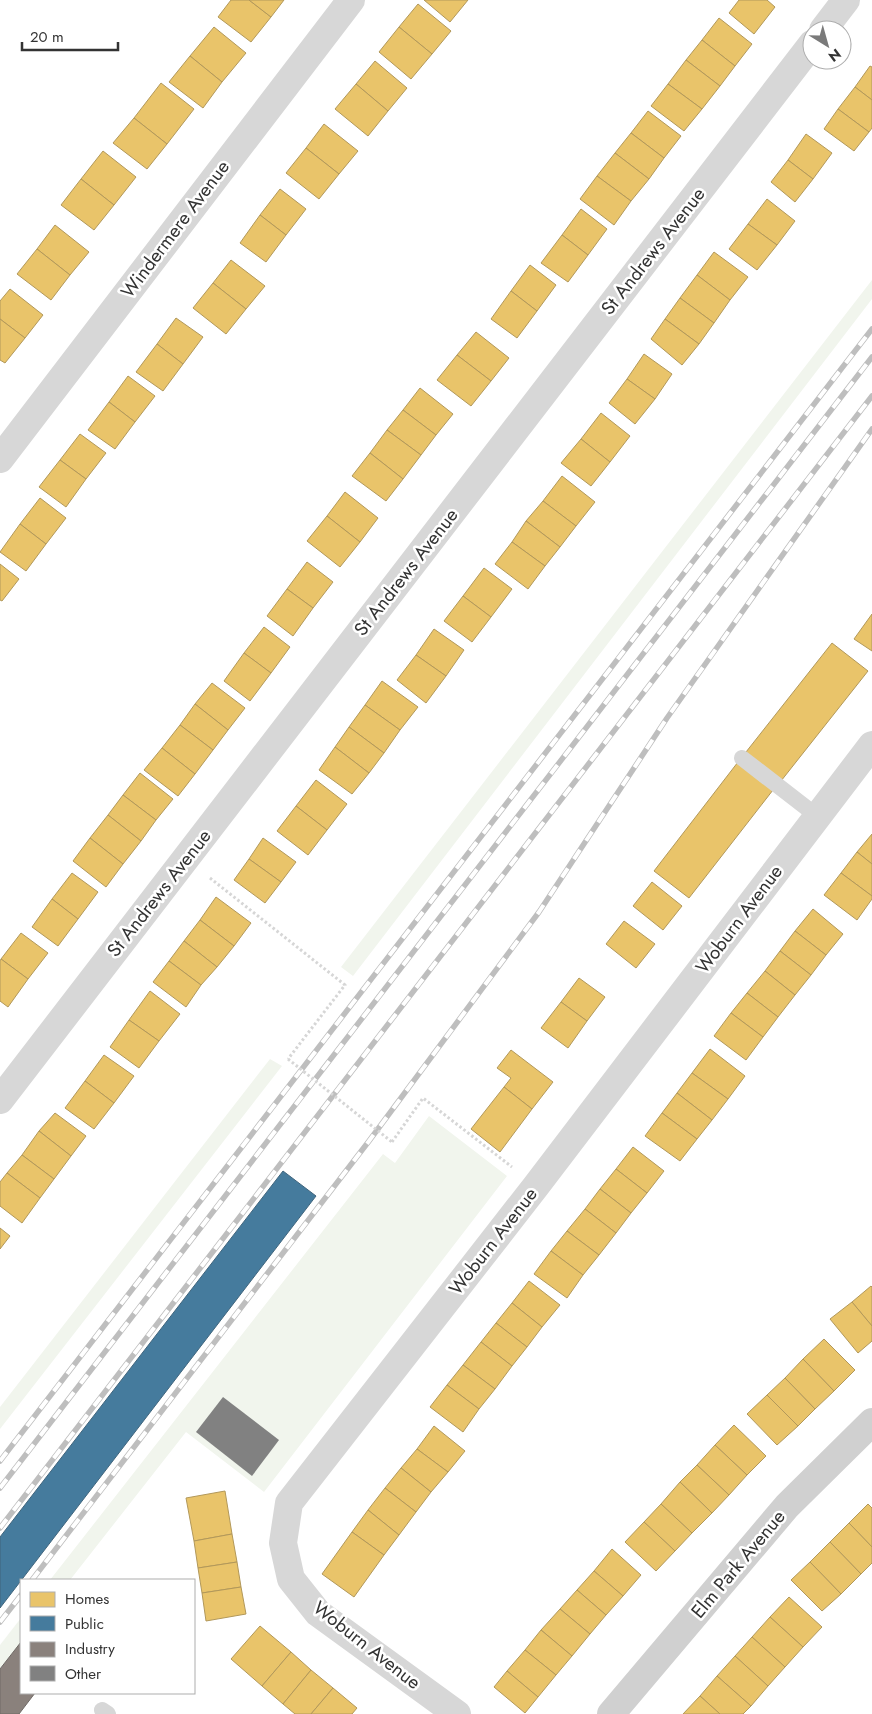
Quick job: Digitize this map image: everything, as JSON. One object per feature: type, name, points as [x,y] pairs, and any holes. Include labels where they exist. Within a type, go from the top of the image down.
[{"type":"street","name":"Windermere Avenue","points":[[0,458],[351,0]]},
{"type":"street","points":[[831,20],[846,0]]},
{"type":"street","name":"St Andrews Avenue","points":[[0,1100],[802,57]]},
{"type":"street","name":"Woburn Avenue","points":[[457,1714],[318,1613],[291,1579],[283,1543],[290,1503],[536,1186],[872,746]]},
{"type":"street","name":"Elm Park Avenue","points":[[611,1714],[787,1506],[872,1422]]},
{"type":"lane","points":[[742,758],[817,816]]},
{"type":"path","points":[[186,858],[345,984],[288,1059],[392,1142],[423,1098],[536,1186]]},
{"type":"shaded area","points":[[872,280],[872,299],[353,976],[341,967]]},
{"type":"shaded area","points":[[270,1059],[282,1066],[0,1429],[0,1407]]},
{"type":"shaded area","points":[[429,1116],[507,1176],[264,1492],[186,1432],[71,1579],[51,1579],[383,1154],[395,1163]]},
{"type":"shaded area","points":[[20,1619],[20,1643],[0,1669],[0,1645]]},
{"type":"building: Homes","points":[[231,0],[249,0],[271,17],[251,42],[218,17]]},
{"type":"building: Homes","points":[[249,0],[284,0],[271,17]]},
{"type":"building: Homes","points":[[424,0],[468,0],[450,22]]},
{"type":"building: Homes","points":[[739,0],[767,0],[775,7],[754,34],[729,13]]},
{"type":"building: Homes","points":[[418,4],[451,31],[432,54],[399,27]]},
{"type":"building: Homes","points":[[719,18],[752,44],[735,66],[702,40]]},
{"type":"building: Homes","points":[[214,27],[246,53],[222,82],[190,56]]},
{"type":"building: Homes","points":[[399,27],[432,54],[411,79],[379,52]]},
{"type":"building: Homes","points":[[702,40],[735,66],[720,86],[686,60]]},
{"type":"building: Homes","points":[[190,56],[222,82],[203,108],[169,82]]},
{"type":"building: Homes","points":[[686,60],[720,86],[702,109],[668,84]]},
{"type":"building: Homes","points":[[375,61],[407,88],[388,111],[356,84]]},
{"type":"building: Homes","points":[[870,66],[872,67],[872,100],[855,87]]},
{"type":"building: Homes","points":[[161,83],[194,109],[167,144],[134,118]]},
{"type":"building: Homes","points":[[356,84],[388,111],[368,136],[335,109]]},
{"type":"building: Homes","points":[[668,84],[702,109],[684,131],[651,106]]},
{"type":"building: Homes","points":[[855,87],[872,100],[872,128],[869,132],[838,109]]},
{"type":"building: Homes","points":[[838,109],[869,132],[854,151],[824,129]]},
{"type":"building: Homes","points":[[648,111],[681,136],[664,158],[631,133]]},
{"type":"building: Homes","points":[[134,118],[167,144],[147,169],[113,143]]},
{"type":"building: Homes","points":[[324,124],[358,151],[339,174],[306,148]]},
{"type":"building: Homes","points":[[631,133],[664,158],[649,179],[615,153]]},
{"type":"building: Homes","points":[[806,134],[832,153],[813,179],[788,160]]},
{"type":"building: Homes","points":[[306,148],[339,174],[319,199],[286,173]]},
{"type":"building: Homes","points":[[103,151],[136,177],[114,205],[81,179]]},
{"type":"building: Homes","points":[[615,153],[649,179],[631,201],[597,176]]},
{"type":"building: Homes","points":[[788,160],[813,179],[795,202],[771,182]]},
{"type":"building: Homes","points":[[597,176],[631,201],[614,225],[580,199]]},
{"type":"building: Homes","points":[[81,179],[114,205],[94,230],[61,205]]},
{"type":"building: Homes","points":[[280,189],[306,209],[286,235],[260,215]]},
{"type":"building: Homes","points":[[767,199],[795,221],[777,245],[748,224]]},
{"type":"building: Homes","points":[[581,209],[607,229],[588,255],[562,235]]},
{"type":"building: Homes","points":[[260,215],[286,235],[266,262],[240,243]]},
{"type":"building: Homes","points":[[748,224],[777,245],[757,270],[729,249]]},
{"type":"building: Homes","points":[[55,225],[89,252],[70,275],[37,249]]},
{"type":"building: Homes","points":[[562,235],[588,255],[568,282],[541,263]]},
{"type":"building: Homes","points":[[37,249],[70,275],[51,300],[17,274]]},
{"type":"building: Homes","points":[[714,252],[748,277],[730,300],[697,275]]},
{"type":"building: Homes","points":[[231,260],[265,286],[246,309],[213,283]]},
{"type":"building: Homes","points":[[530,265],[556,285],[537,311],[511,291]]},
{"type":"building: Homes","points":[[697,275],[730,300],[714,323],[680,298]]},
{"type":"building: Homes","points":[[213,283],[246,309],[226,334],[193,308]]},
{"type":"building: Homes","points":[[10,289],[43,315],[25,338],[0,319],[0,301]]},
{"type":"building: Homes","points":[[511,291],[537,311],[517,338],[491,319]]},
{"type":"building: Homes","points":[[680,298],[714,323],[699,344],[665,319]]},
{"type":"building: Homes","points":[[176,318],[203,337],[183,364],[157,344]]},
{"type":"building: Homes","points":[[0,319],[25,338],[5,363],[0,360]]},
{"type":"building: Homes","points":[[665,319],[699,344],[682,365],[651,339]]},
{"type":"building: Homes","points":[[476,332],[509,358],[491,381],[457,355]]},
{"type":"building: Homes","points":[[157,344],[183,364],[163,391],[136,372]]},
{"type":"building: Homes","points":[[644,354],[672,374],[655,399],[627,379]]},
{"type":"building: Homes","points":[[457,355],[491,381],[471,406],[437,380]]},
{"type":"building: Homes","points":[[128,376],[155,396],[135,422],[109,402]]},
{"type":"building: Homes","points":[[627,379],[655,399],[635,424],[609,403]]},
{"type":"building: Homes","points":[[420,388],[453,414],[436,435],[403,410]]},
{"type":"building: Homes","points":[[109,402],[135,422],[115,449],[88,430]]},
{"type":"building: Homes","points":[[403,410],[436,435],[421,455],[387,430]]},
{"type":"building: Homes","points":[[601,413],[630,436],[610,462],[581,439]]},
{"type":"building: Homes","points":[[387,430],[421,455],[403,479],[370,453]]},
{"type":"building: Homes","points":[[80,434],[106,453],[86,479],[60,460]]},
{"type":"building: Homes","points":[[581,439],[610,462],[591,486],[561,463]]},
{"type":"building: Homes","points":[[370,453],[403,479],[386,501],[352,476]]},
{"type":"building: Homes","points":[[60,460],[86,479],[66,507],[39,487]]},
{"type":"building: Homes","points":[[562,476],[595,502],[576,526],[543,501]]},
{"type":"building: Homes","points":[[345,492],[378,518],[360,542],[327,516]]},
{"type":"building: Homes","points":[[40,498],[66,518],[46,544],[20,524]]},
{"type":"building: Homes","points":[[543,501],[576,526],[560,547],[526,521]]},
{"type":"building: Homes","points":[[327,516],[360,542],[340,567],[307,541]]},
{"type":"building: Homes","points":[[526,521],[560,547],[545,566],[512,542]]},
{"type":"building: Homes","points":[[20,524],[46,544],[26,571],[0,552]]},
{"type":"building: Homes","points":[[512,542],[545,566],[528,589],[495,564]]},
{"type":"building: Homes","points":[[307,562],[333,582],[313,608],[287,589]]},
{"type":"building: Homes","points":[[0,564],[19,579],[2,601],[0,600]]},
{"type":"building: Homes","points":[[484,568],[512,589],[491,617],[463,596]]},
{"type":"building: Homes","points":[[287,589],[313,608],[293,636],[267,616]]},
{"type":"building: Homes","points":[[463,596],[491,617],[472,642],[444,621]]},
{"type":"building: Homes","points":[[872,614],[872,651],[854,639]]},
{"type":"building: Homes","points":[[264,627],[290,647],[271,673],[244,653]]},
{"type":"building: Homes","points":[[434,629],[464,650],[446,676],[416,655]]},
{"type":"building: Homes","points":[[832,643],[868,671],[781,781],[746,752]]},
{"type":"building: Homes","points":[[244,653],[271,673],[250,701],[224,681]]},
{"type":"building: Homes","points":[[416,655],[446,676],[426,703],[397,680]]},
{"type":"building: Homes","points":[[382,681],[418,707],[400,730],[365,705]]},
{"type":"building: Homes","points":[[212,683],[245,708],[228,730],[195,704]]},
{"type":"building: Homes","points":[[195,704],[228,730],[213,750],[180,725]]},
{"type":"building: Homes","points":[[365,705],[400,730],[384,753],[349,727]]},
{"type":"building: Homes","points":[[180,725],[213,750],[195,774],[162,748]]},
{"type":"building: Homes","points":[[349,727],[384,753],[369,773],[335,747]]},
{"type":"building: Homes","points":[[335,747],[369,773],[352,794],[319,770]]},
{"type":"building: Homes","points":[[162,748],[195,774],[178,796],[144,770]]},
{"type":"building: Homes","points":[[738,762],[773,790],[689,898],[654,871]]},
{"type":"building: Homes","points":[[140,773],[173,799],[156,820],[123,795]]},
{"type":"building: Homes","points":[[316,780],[347,804],[327,830],[296,806]]},
{"type":"building: Homes","points":[[123,795],[156,820],[141,841],[108,815]]},
{"type":"building: Homes","points":[[296,806],[327,830],[308,855],[277,831]]},
{"type":"building: Homes","points":[[108,815],[141,841],[123,864],[90,838]]},
{"type":"building: Homes","points":[[872,834],[872,864],[857,852]]},
{"type":"building: Homes","points":[[90,838],[123,864],[106,887],[73,861]]},
{"type":"building: Homes","points":[[263,838],[296,862],[281,882],[249,859]]},
{"type":"building: Homes","points":[[857,852],[872,864],[872,896],[841,873]]},
{"type":"building: Homes","points":[[249,859],[281,882],[265,903],[234,880]]},
{"type":"building: Homes","points":[[72,873],[98,892],[78,919],[52,899]]},
{"type":"building: Homes","points":[[841,873],[872,896],[872,899],[857,920],[824,895]]},
{"type":"building: Homes","points":[[652,882],[682,906],[663,930],[633,906]]},
{"type":"building: Homes","points":[[216,897],[251,923],[234,946],[200,920]]},
{"type":"building: Homes","points":[[52,899],[78,919],[58,946],[32,927]]},
{"type":"building: Homes","points":[[813,909],[843,934],[826,955],[795,931]]},
{"type":"building: Homes","points":[[200,920],[234,946],[217,967],[184,941]]},
{"type":"building: Homes","points":[[624,921],[655,944],[636,968],[606,944]]},
{"type":"building: Homes","points":[[795,931],[826,955],[811,975],[780,951]]},
{"type":"building: Homes","points":[[21,933],[48,953],[28,979],[1,959]]},
{"type":"building: Homes","points":[[184,941],[217,967],[201,985],[169,961]]},
{"type":"building: Homes","points":[[780,951],[811,975],[795,995],[765,971]]},
{"type":"building: Homes","points":[[1,959],[28,979],[8,1007],[0,1001]]},
{"type":"building: Homes","points":[[169,961],[201,985],[186,1007],[153,982]]},
{"type":"building: Homes","points":[[765,971],[795,995],[778,1017],[747,993]]},
{"type":"building: Homes","points":[[579,978],[605,997],[587,1021],[561,1002]]},
{"type":"building: Homes","points":[[150,991],[180,1014],[159,1041],[129,1020]]},
{"type":"building: Homes","points":[[747,993],[778,1017],[763,1037],[731,1013]]},
{"type":"building: Homes","points":[[561,1002],[587,1021],[568,1048],[541,1028]]},
{"type":"building: Homes","points":[[731,1013],[763,1037],[746,1060],[714,1036]]},
{"type":"building: Homes","points":[[129,1020],[159,1041],[139,1068],[110,1047]]},
{"type":"building: Homes","points":[[710,1049],[745,1076],[728,1099],[692,1073]]},
{"type":"building: Homes","points":[[511,1050],[553,1082],[532,1109],[504,1087],[511,1078],[497,1068]]},
{"type":"building: Homes","points":[[104,1055],[134,1076],[114,1103],[85,1081]]},
{"type":"building: Homes","points":[[692,1073],[728,1099],[712,1120],[677,1093]]},
{"type":"building: Homes","points":[[85,1081],[114,1103],[94,1129],[65,1108]]},
{"type":"building: Homes","points":[[504,1087],[532,1109],[500,1152],[471,1129]]},
{"type":"building: Homes","points":[[677,1093],[712,1120],[697,1139],[662,1113]]},
{"type":"building: Homes","points":[[55,1113],[86,1136],[71,1156],[39,1131]]},
{"type":"building: Homes","points":[[662,1113],[697,1139],[680,1161],[645,1136]]},
{"type":"building: Homes","points":[[39,1131],[71,1156],[54,1179],[22,1155]]},
{"type":"building: Homes","points":[[633,1147],[664,1171],[647,1193],[616,1169]]},
{"type":"building: Homes","points":[[22,1155],[54,1179],[40,1198],[7,1173]]},
{"type":"building: Homes","points":[[616,1169],[647,1193],[631,1213],[600,1189]]},
{"type":"building: Homes","points":[[7,1173],[40,1198],[22,1223],[0,1206],[0,1182]]},
{"type":"building: Homes","points":[[600,1189],[631,1213],[616,1233],[585,1209]]},
{"type":"building: Homes","points":[[585,1209],[616,1233],[599,1255],[567,1231]]},
{"type":"building: Homes","points":[[0,1228],[10,1236],[0,1249]]},
{"type":"building: Homes","points":[[567,1231],[599,1255],[583,1275],[551,1251]]},
{"type":"building: Homes","points":[[551,1251],[583,1275],[567,1298],[534,1274]]},
{"type":"building: Homes","points":[[529,1281],[560,1305],[542,1327],[512,1303]]},
{"type":"building: Homes","points":[[872,1287],[872,1326],[852,1302]]},
{"type":"building: Homes","points":[[852,1302],[872,1326],[872,1341],[858,1353],[830,1319]]},
{"type":"building: Homes","points":[[512,1303],[542,1327],[527,1347],[496,1323]]},
{"type":"building: Homes","points":[[496,1323],[527,1347],[512,1366],[481,1342]]},
{"type":"building: Homes","points":[[824,1339],[855,1370],[834,1391],[803,1359]]},
{"type":"building: Homes","points":[[481,1342],[512,1366],[495,1389],[463,1365]]},
{"type":"building: Homes","points":[[803,1359],[834,1391],[815,1409],[785,1378]]},
{"type":"building: Homes","points":[[463,1365],[495,1389],[479,1409],[447,1385]]},
{"type":"building: Homes","points":[[785,1378],[815,1409],[798,1426],[767,1395]]},
{"type":"building: Homes","points":[[447,1385],[479,1409],[463,1432],[430,1407]]},
{"type":"building: Homes","points":[[767,1395],[798,1426],[777,1445],[747,1414]]},
{"type":"building: Homes","points":[[734,1425],[766,1456],[747,1475],[715,1445]]},
{"type":"building: Homes","points":[[434,1426],[465,1451],[448,1472],[417,1449]]},
{"type":"building: Homes","points":[[715,1445],[747,1475],[729,1495],[697,1465]]},
{"type":"building: Homes","points":[[417,1449],[448,1472],[431,1492],[401,1468]]},
{"type":"building: Homes","points":[[697,1465],[729,1495],[712,1513],[680,1482]]},
{"type":"building: Homes","points":[[401,1468],[431,1492],[416,1512],[385,1488]]},
{"type":"building: Homes","points":[[680,1482],[712,1513],[692,1533],[661,1504]]},
{"type":"building: Homes","points":[[385,1488],[416,1512],[399,1535],[368,1510]]},
{"type":"building: Homes","points":[[225,1491],[232,1534],[194,1541],[186,1498]]},
{"type":"building: Homes","points":[[661,1504],[692,1533],[675,1551],[644,1522]]},
{"type":"building: Homes","points":[[868,1504],[872,1508],[872,1547],[849,1523]]},
{"type":"building: Homes","points":[[368,1510],[399,1535],[384,1555],[352,1532]]},
{"type":"building: Homes","points":[[644,1522],[675,1551],[656,1571],[625,1542]]},
{"type":"building: Homes","points":[[849,1523],[872,1547],[872,1563],[861,1574],[830,1542]]},
{"type":"building: Homes","points":[[352,1532],[384,1555],[354,1597],[322,1574]]},
{"type":"building: Homes","points":[[232,1534],[237,1562],[198,1568],[194,1541]]},
{"type":"building: Homes","points":[[830,1542],[861,1574],[841,1594],[810,1562]]},
{"type":"building: Homes","points":[[612,1549],[641,1575],[623,1596],[594,1571]]},
{"type":"building: Homes","points":[[237,1562],[241,1587],[202,1593],[198,1568]]},
{"type":"building: Homes","points":[[810,1562],[841,1594],[822,1611],[791,1580]]},
{"type":"building: Homes","points":[[594,1571],[623,1596],[606,1615],[577,1590]]},
{"type":"building: Homes","points":[[241,1587],[246,1614],[206,1621],[202,1593]]},
{"type":"building: Homes","points":[[577,1590],[606,1615],[590,1634],[560,1609]]},
{"type":"building: Homes","points":[[789,1597],[822,1627],[803,1647],[770,1617]]},
{"type":"building: Homes","points":[[560,1609],[590,1634],[572,1656],[541,1630]]},
{"type":"building: Homes","points":[[770,1617],[803,1647],[785,1667],[752,1637]]},
{"type":"building: Homes","points":[[260,1626],[291,1652],[262,1686],[231,1659]]},
{"type":"building: Homes","points":[[541,1630],[572,1656],[556,1675],[525,1650]]},
{"type":"building: Homes","points":[[752,1637],[785,1667],[768,1686],[735,1656]]},
{"type":"building: Homes","points":[[525,1650],[556,1675],[538,1697],[507,1671]]},
{"type":"building: Homes","points":[[291,1652],[311,1670],[283,1704],[262,1686]]},
{"type":"building: Homes","points":[[735,1656],[768,1686],[751,1706],[717,1676]]},
{"type":"building: Homes","points":[[311,1670],[333,1688],[311,1714],[295,1714],[283,1704]]},
{"type":"building: Homes","points":[[507,1671],[538,1697],[525,1713],[494,1687]]},
{"type":"building: Homes","points":[[717,1676],[751,1706],[743,1714],[720,1714],[700,1696]]},
{"type":"building: Homes","points":[[333,1688],[357,1708],[352,1714],[311,1714]]},
{"type":"building: Homes","points":[[700,1696],[720,1714],[683,1714]]},
{"type":"building: Public","points":[[283,1171],[316,1196],[22,1579],[20,1579],[20,1582],[0,1608],[0,1537]]},
{"type":"building: Industry","points":[[20,1643],[20,1694],[34,1694],[19,1714],[0,1714],[0,1669]]},
{"type":"building: Other","points":[[223,1397],[279,1440],[252,1476],[196,1432]]},
{"type":"railway","points":[[0,1461],[872,329]]},
{"type":"railway","points":[[0,1488],[872,357]]},
{"type":"railway","points":[[0,1528],[872,396]]},
{"type":"railway","points":[[33,1579],[369,1141],[539,912],[667,718],[872,429]]},
{"type":"railway","points":[[0,1622],[20,1596]]}]
